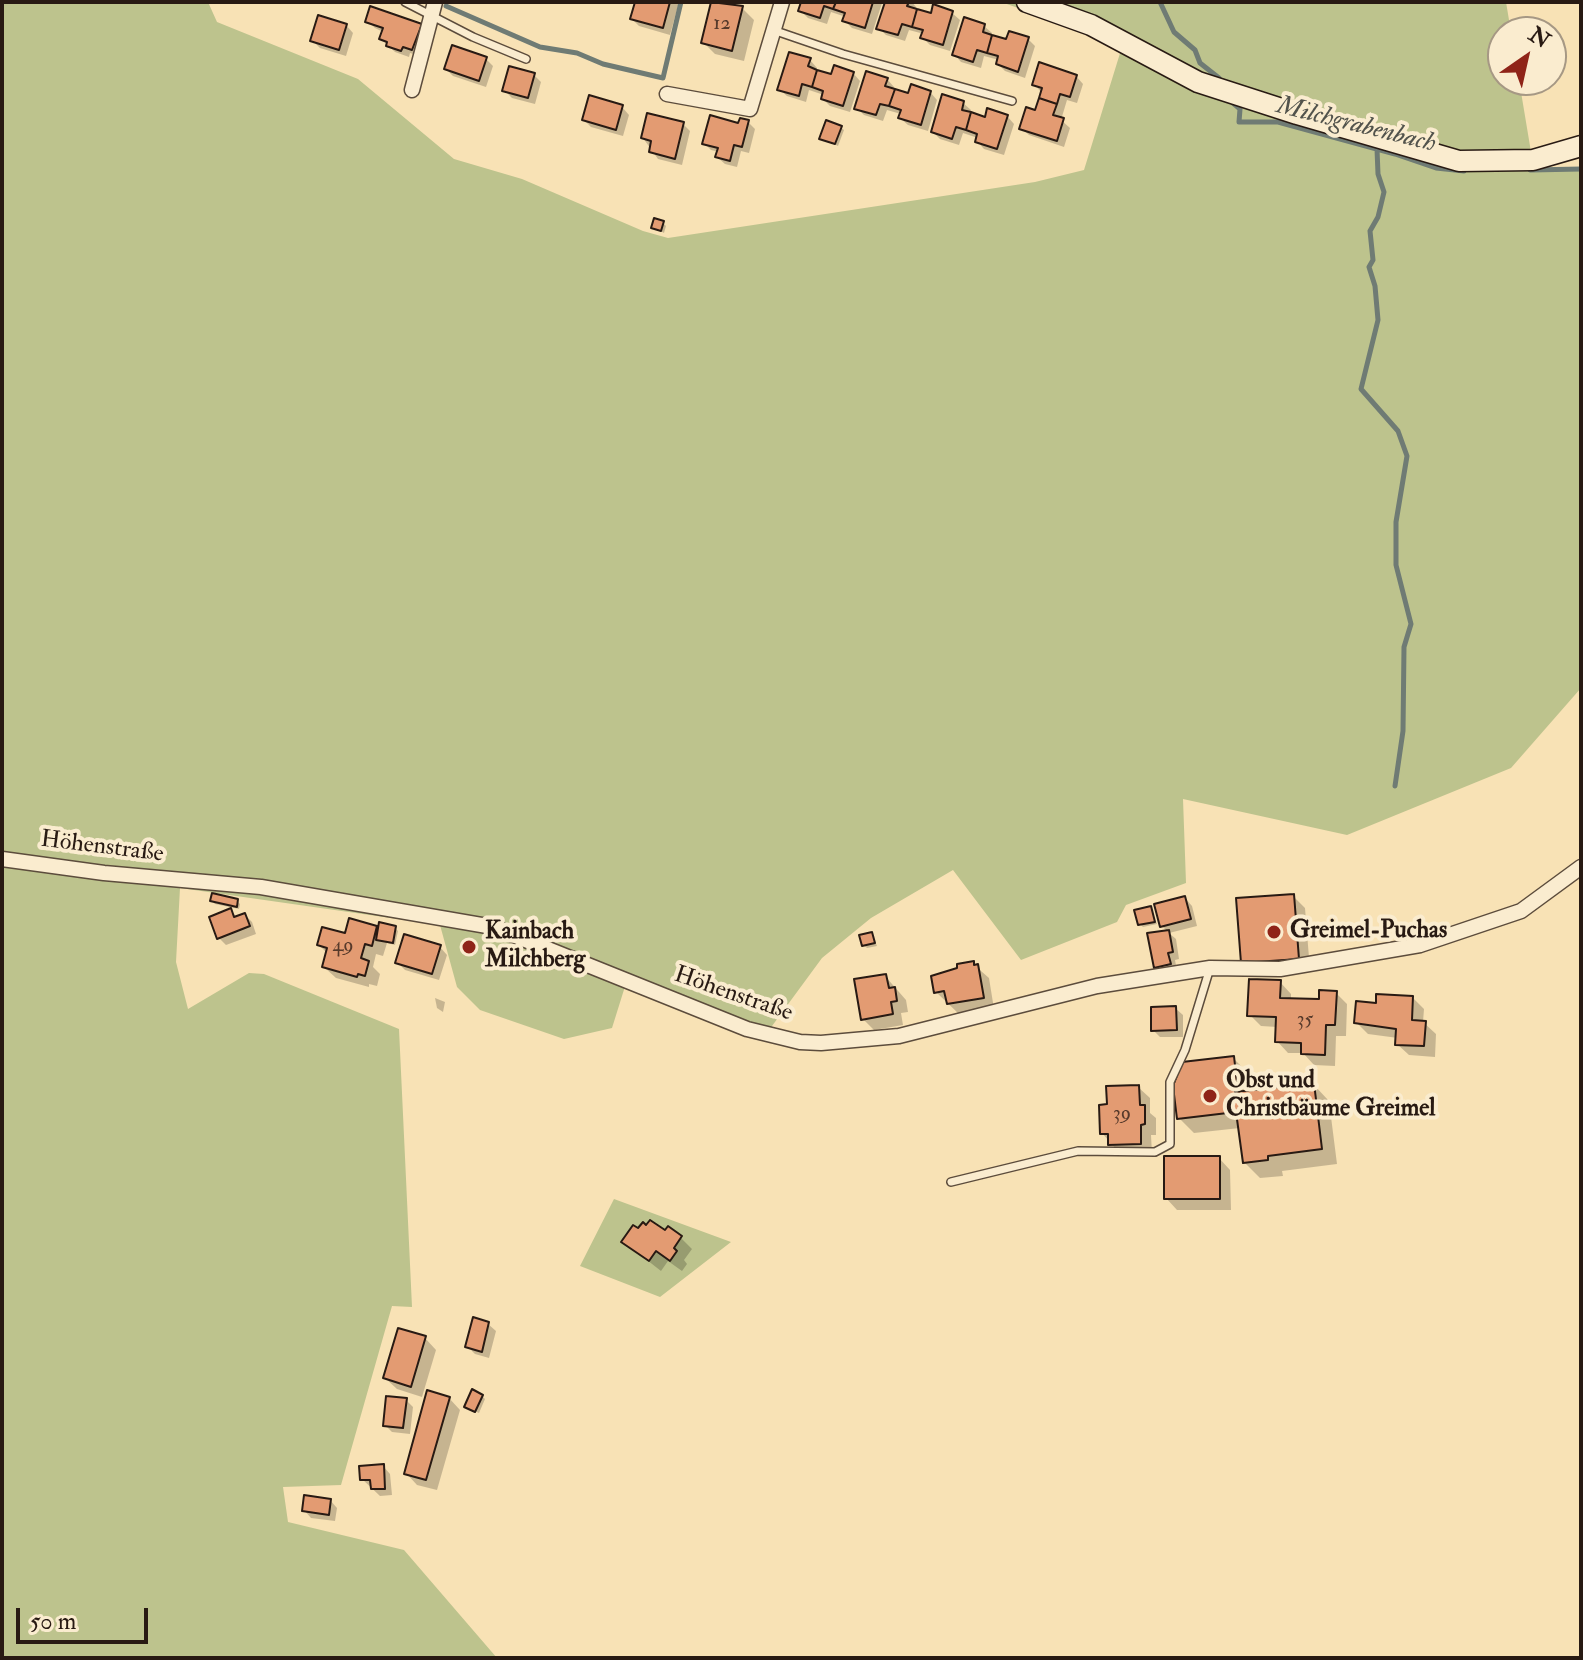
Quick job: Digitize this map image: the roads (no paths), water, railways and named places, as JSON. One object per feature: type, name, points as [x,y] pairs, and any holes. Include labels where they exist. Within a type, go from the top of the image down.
[{"type":"main road","points":[[1027,2],[1091,25],[1198,82],[1459,161],[1533,160],[1581,146]]},
{"type":"street","points":[[667,94],[750,109],[782,2]]},
{"type":"street","points":[[412,90],[433,9]]},
{"type":"street","name":"Höhenstraße","points":[[2,859],[104,873],[261,887],[482,924],[747,1029],[810,1043],[899,1036],[1097,986],[1210,968],[1280,969],[1420,945],[1521,911],[1581,867]]},
{"type":"lane","points":[[405,2],[433,9],[473,37],[526,59]]},
{"type":"lane","points":[[773,30],[843,54],[1012,101]]},
{"type":"lane","points":[[951,1182],[1078,1151],[1155,1152],[1170,1144],[1170,1082],[1185,1050],[1210,968]]},
{"type":"waterway","name":"Milchgrabenbach","points":[[446,6],[540,47],[577,53],[603,64],[663,78],[681,2]]},
{"type":"waterway","name":"Milchgrabenbach","points":[[1160,2],[1174,32],[1195,50],[1200,63],[1219,78]]},
{"type":"waterway","name":"Milchgrabenbach","points":[[1233,103],[1240,109],[1239,122],[1278,122],[1436,168],[1464,171]]},
{"type":"waterway","points":[[1377,149],[1378,174],[1384,192],[1378,217],[1370,231],[1373,260],[1369,267],[1375,286],[1378,320],[1361,389],[1398,431],[1407,456],[1396,522],[1396,565],[1411,624],[1404,647],[1403,731],[1395,786]]},
{"type":"waterway","name":"Milchgrabenbach","points":[[1530,170],[1581,169]]},
{"type":"place","name":"Greimel-Puchas","points":[[1274,932]]},
{"type":"place","name":"Kainbach Milchberg","points":[[469,947]]},
{"type":"place","name":"Obst und Christbäume Greimel","points":[[1210,1096]]}]
